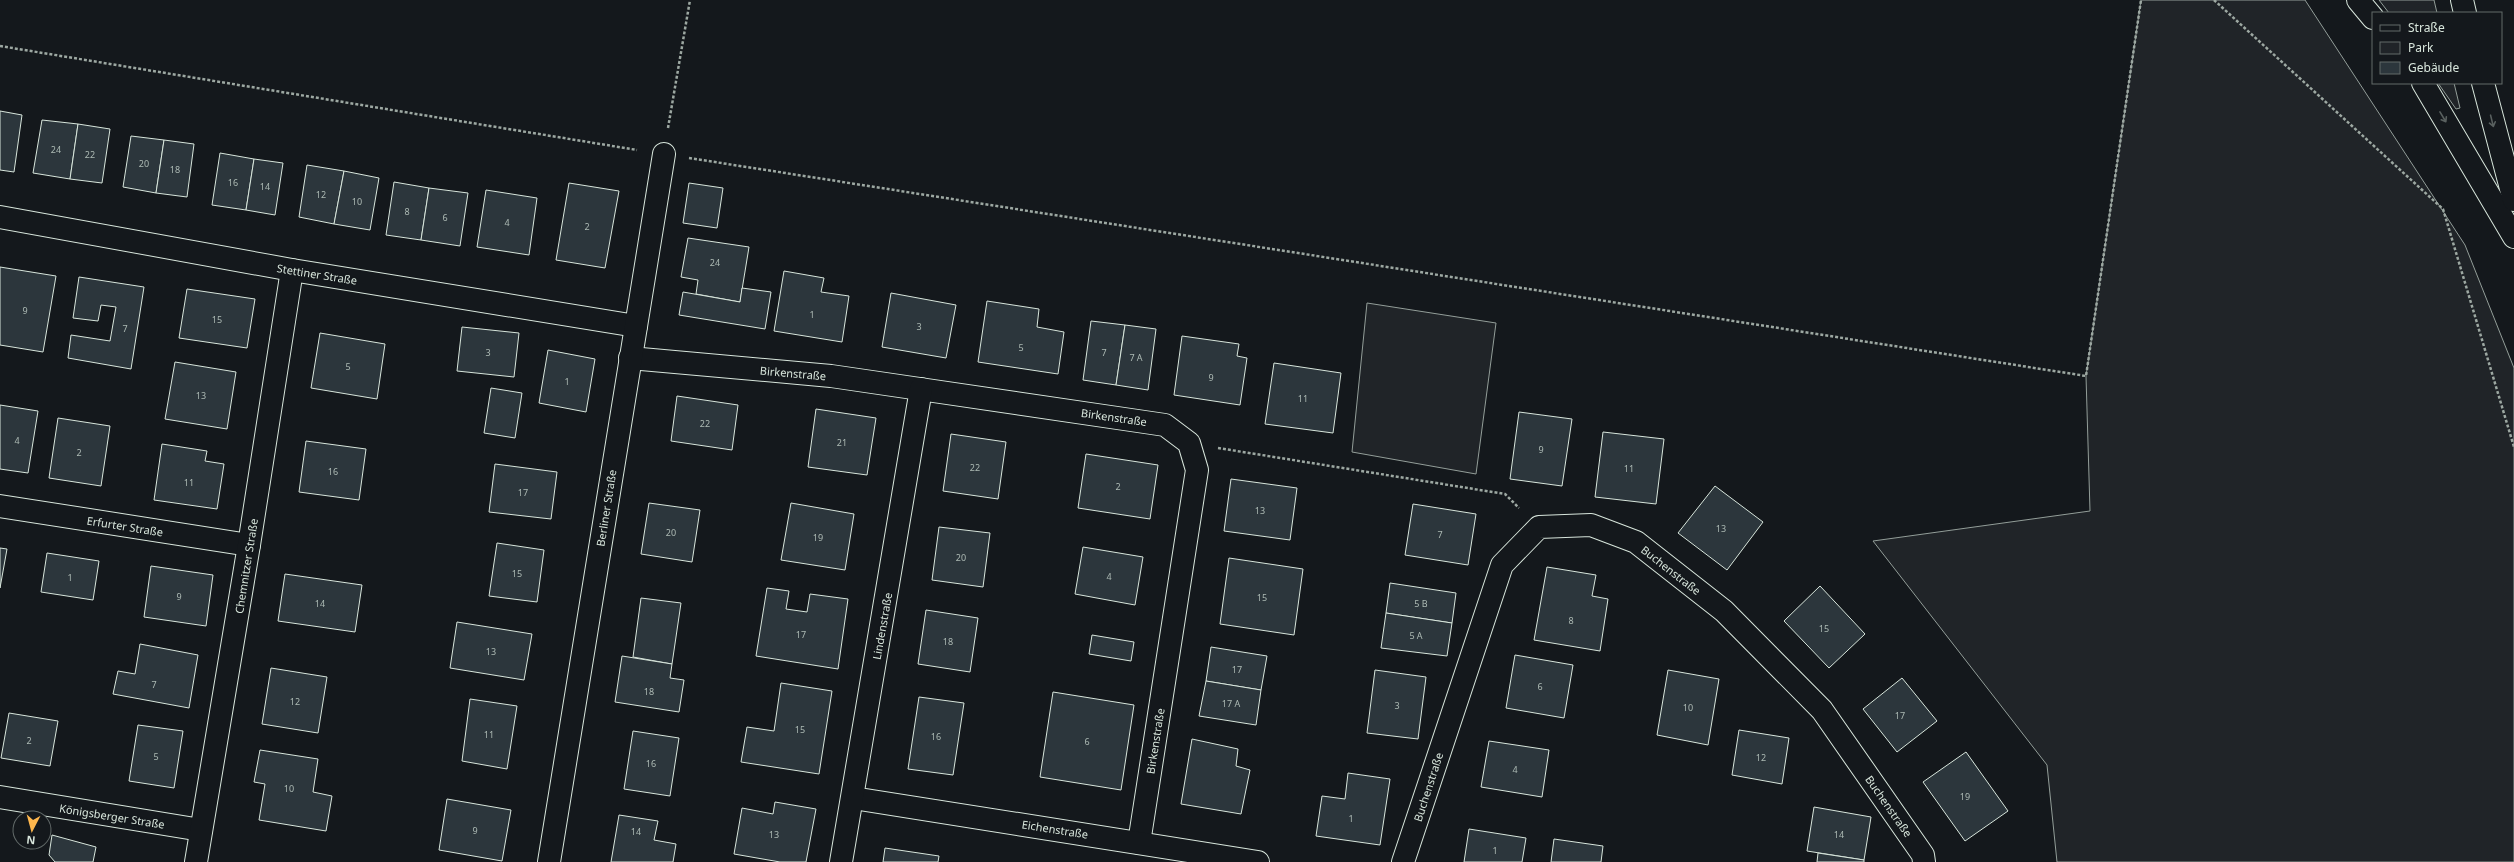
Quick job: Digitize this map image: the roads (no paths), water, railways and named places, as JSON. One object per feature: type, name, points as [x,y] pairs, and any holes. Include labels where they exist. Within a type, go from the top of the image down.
[{"type":"main road","points":[[2358,0],[2372,17]]},
{"type":"main road","points":[[2462,0],[2465,12]]},
{"type":"main road","points":[[2424,84],[2514,237]]},
{"type":"main road","points":[[2483,84],[2514,200]]},
{"type":"main road","name":"Berliner Straße","points":[[549,862],[664,154]]},
{"type":"main road","name":"Stettiner Straße","points":[[0,217],[292,270],[636,326]]},
{"type":"main road","name":"Chemnitzer Straße","points":[[196,862],[249,545],[292,270]]},
{"type":"main road","name":"Birkenstraße","points":[[630,358],[831,376],[1165,425],[1189,443],[1197,470],[1139,842]]},
{"type":"main road","name":"Lindenstraße","points":[[841,862],[922,390]]},
{"type":"main road","name":"Erfurter Straße","points":[[0,506],[249,545]]},
{"type":"main road","name":"Buchenstraße","points":[[1403,862],[1502,565],[1539,527],[1591,525],[1636,542],[1724,611],[1822,710],[1923,855],[1924,862]]},
{"type":"main road","name":"Königsberger Straße","points":[[0,797],[201,830]]},
{"type":"main road","name":"Eichenstraße","points":[[853,798],[1258,862]]}]
